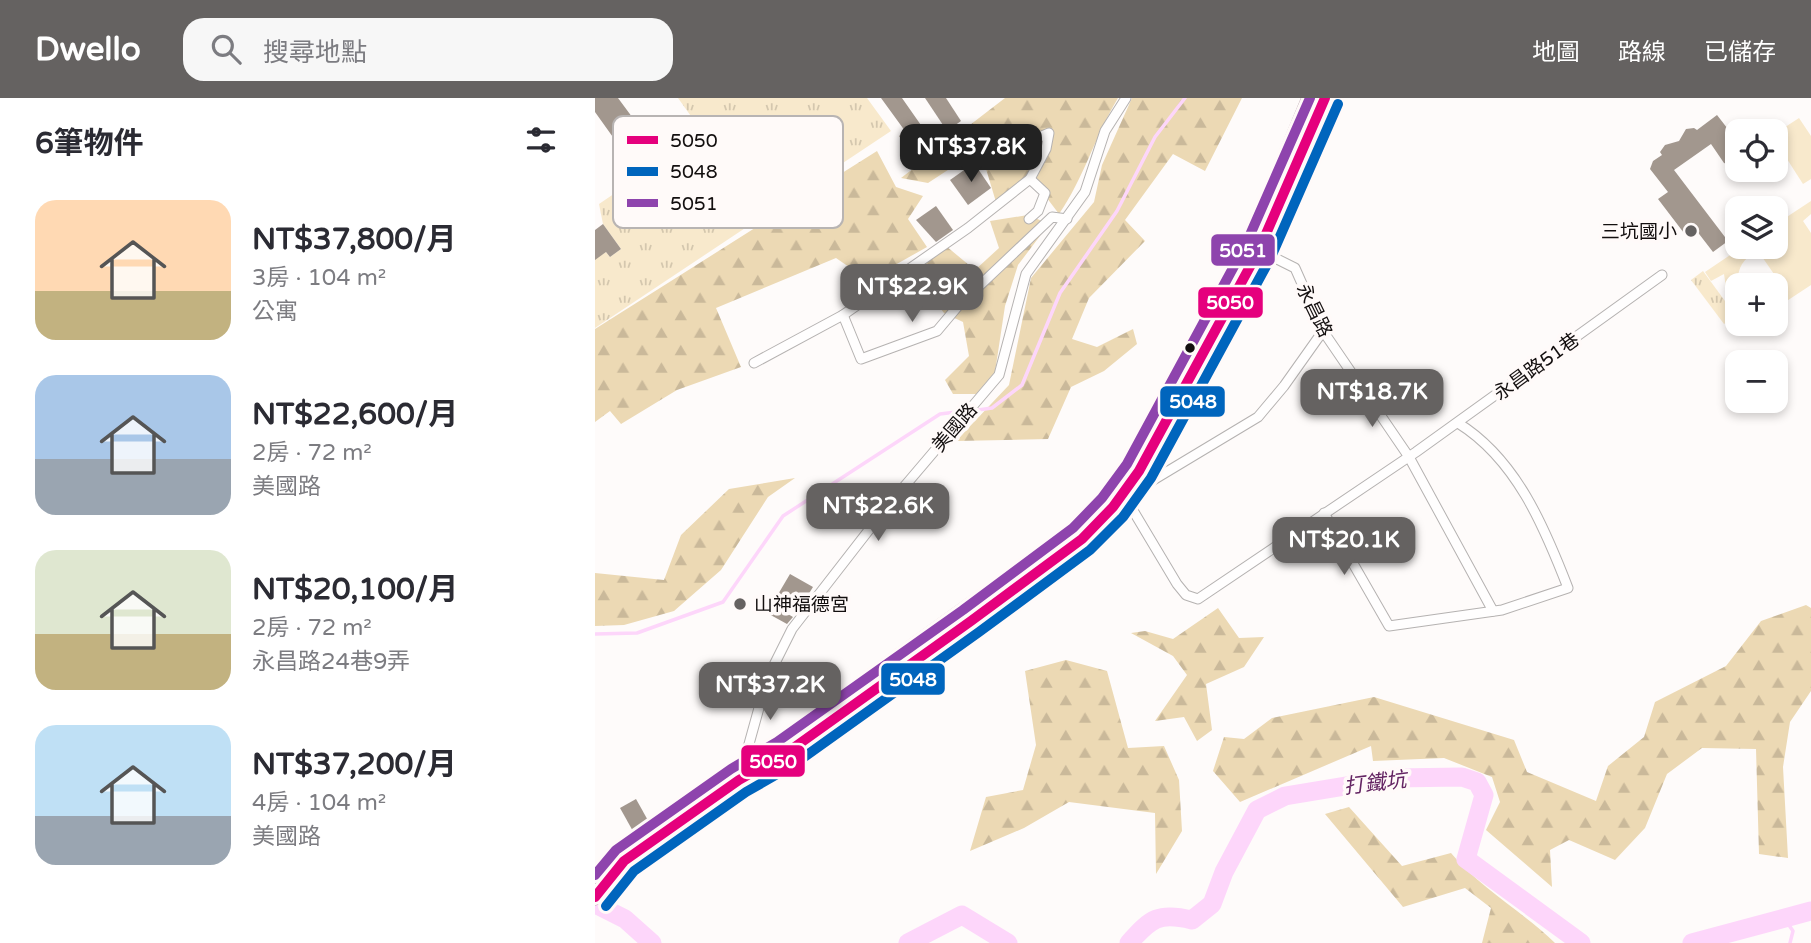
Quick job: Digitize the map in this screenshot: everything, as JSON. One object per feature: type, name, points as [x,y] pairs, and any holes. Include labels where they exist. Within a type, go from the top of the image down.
[{"type":"main road","points":[[1254,248],[1310,98]]},
{"type":"main road","points":[[595,897],[624,861],[739,780],[785,754],[1082,539],[1139,471],[1254,248],[1325,98]]},
{"type":"street","name":"美國路","points":[[739,780],[767,678],[792,629],[960,418],[999,375],[1026,274],[1085,192],[1105,131],[1126,98]]},
{"type":"street","points":[[754,363],[843,315],[968,228],[1030,179],[1046,149],[1049,133],[1037,138]]},
{"type":"street","points":[[1030,179],[1045,193],[1038,211],[1030,219]]},
{"type":"street","points":[[843,315],[861,359],[937,331],[958,306],[1052,217],[1067,219]]},
{"type":"street","name":"永昌路","points":[[1254,248],[1295,268],[1322,331],[1409,457],[1493,611]]},
{"type":"street","name":"永昌路51巷","points":[[1122,492],[1177,584],[1186,595],[1198,599],[1458,423],[1663,275]]},
{"type":"street","points":[[1122,492],[1258,417],[1284,386],[1322,331]]},
{"type":"street","points":[[1324,513],[1389,626],[1493,611],[1567,588],[1534,508],[1492,449],[1458,423]]},
{"type":"green space","points":[[678,98],[867,98],[891,131],[843,163],[843,116],[691,116]]},
{"type":"green space","points":[[1005,98],[1118,98],[1076,186],[1059,214],[1034,181],[996,202],[980,149],[928,183],[901,178]]},
{"type":"green space","points":[[1132,98],[1242,98],[1205,171],[1173,154],[1125,220],[1145,241],[1089,298],[1072,339],[1097,347],[1133,329],[1137,344],[1104,371],[1071,387],[1048,439],[956,441],[1009,385],[1031,278],[1094,202],[1102,165]]},
{"type":"green space","points":[[1799,118],[1811,136],[1811,179],[1803,184],[1788,161],[1788,125]]},
{"type":"green space","points":[[877,151],[896,187],[923,196],[908,219],[927,247],[895,265],[862,276],[836,258],[716,308],[741,367],[677,390],[621,424],[610,411],[595,422],[595,329],[755,228],[843,228],[843,172]]},
{"type":"green space","points":[[613,194],[613,228],[745,228],[595,328],[595,259],[606,252],[610,257],[621,249],[603,224],[599,204]]},
{"type":"green space","points":[[1811,201],[1811,214],[1803,221],[1811,233],[1811,285],[1788,300],[1788,273],[1773,273],[1764,259],[1788,259],[1788,216]]},
{"type":"green space","points":[[1028,215],[1049,224],[1018,265],[1005,306],[995,372],[976,394],[953,394],[945,380],[969,356],[963,322],[944,313],[914,274],[946,246],[975,270],[999,248],[990,221]]},
{"type":"green space","points":[[1725,258],[1746,259],[1739,273],[1725,273],[1725,281],[1724,274],[1711,281],[1705,272]]},
{"type":"green space","points":[[1703,271],[1725,301],[1725,323],[1724,324],[1691,280]]},
{"type":"green space","points":[[795,478],[768,497],[721,570],[674,611],[624,625],[595,626],[595,573],[664,580],[681,535],[729,489]]},
{"type":"green space","points":[[1806,605],[1811,608],[1811,691],[1790,722],[1783,767],[1788,858],[1759,854],[1756,749],[1702,748],[1667,774],[1645,828],[1615,860],[1569,840],[1550,850],[1552,887],[1486,830],[1500,802],[1492,777],[1444,758],[1373,761],[1371,746],[1240,802],[1213,771],[1224,737],[1244,739],[1272,718],[1374,697],[1514,740],[1527,772],[1596,801],[1608,766],[1644,737],[1655,702],[1726,666],[1761,621]]},
{"type":"green space","points":[[1218,608],[1239,638],[1264,637],[1244,667],[1206,684],[1212,730],[1197,741],[1184,717],[1155,721],[1187,675],[1173,656],[1131,633],[1145,631],[1173,639]]},
{"type":"green space","points":[[1066,660],[1107,671],[1128,748],[1164,746],[1179,780],[1182,831],[1156,874],[1155,813],[1069,802],[1024,828],[970,851],[986,797],[1023,790],[1036,745],[1025,671]]},
{"type":"green space","points":[[1349,807],[1402,866],[1451,853],[1462,866],[1555,943],[1482,943],[1491,908],[1465,888],[1403,907],[1325,814]]},
{"type":"building","points":[[595,98],[618,98],[631,116],[613,116],[613,137],[595,112]]},
{"type":"building","points":[[881,98],[902,98],[930,138],[922,144],[925,147],[915,154],[910,152],[899,136],[905,131]]},
{"type":"building","points":[[925,98],[946,98],[961,121],[947,131]]},
{"type":"building","points":[[1717,115],[1725,125],[1725,163],[1711,144],[1674,170],[1725,237],[1725,243],[1713,252],[1696,230],[1687,237],[1658,199],[1668,192],[1650,169],[1653,161],[1662,155],[1660,152],[1665,145],[1679,141],[1686,129],[1697,130]]},
{"type":"building","points":[[974,163],[991,188],[968,205],[950,180]]},
{"type":"building","points":[[936,206],[953,230],[936,242],[916,220]]},
{"type":"building","points":[[603,224],[621,249],[610,257],[606,252],[595,260],[595,230]]},
{"type":"building","points":[[790,574],[813,587],[803,603],[790,595],[781,610],[793,617],[787,624],[767,613]]},
{"type":"building","points":[[636,799],[650,824],[634,833],[620,808]]},
{"type":"waterway","points":[[971,411],[992,408],[1022,385],[1060,293],[1117,211],[1155,137],[1185,98]]},
{"type":"waterway","points":[[595,634],[637,633],[723,602],[783,516],[940,414],[964,411]]},
{"type":"waterway","name":"打鐵坑","points":[[1129,943],[1156,919],[1171,917],[1192,920],[1212,904],[1224,872],[1257,810],[1285,796],[1394,778],[1462,777],[1477,782],[1484,795],[1466,859],[1581,943]]},
{"type":"waterway","name":"打鐵坑","points":[[595,904],[625,919],[652,943]]},
{"type":"waterway","name":"打鐵坑","points":[[1692,943],[1811,911]]},
{"type":"waterway","name":"打鐵坑","points":[[908,943],[962,915],[1008,943]]},
{"type":"waterway","points":[[1784,918],[1793,931],[1790,943]]},
{"type":"transit line","name":"5051","points":[[595,875],[616,850],[731,769],[777,742],[963,610],[1073,528],[1102,498],[1127,464],[1246,244],[1310,98]]},
{"type":"transit line","name":"5050","points":[[595,897],[624,861],[739,780],[785,754],[971,621],[1082,539],[1113,507],[1139,471],[1259,250],[1325,98]]},
{"type":"transit line","name":"5048","points":[[606,906],[634,871],[746,792],[793,765],[979,632],[1090,550],[1123,517],[1151,478],[1271,257],[1338,104]]},
{"type":"place","name":"三坑國小","points":[[1691,231]]},
{"type":"place","name":"山神福德宮","points":[[740,604]]}]
